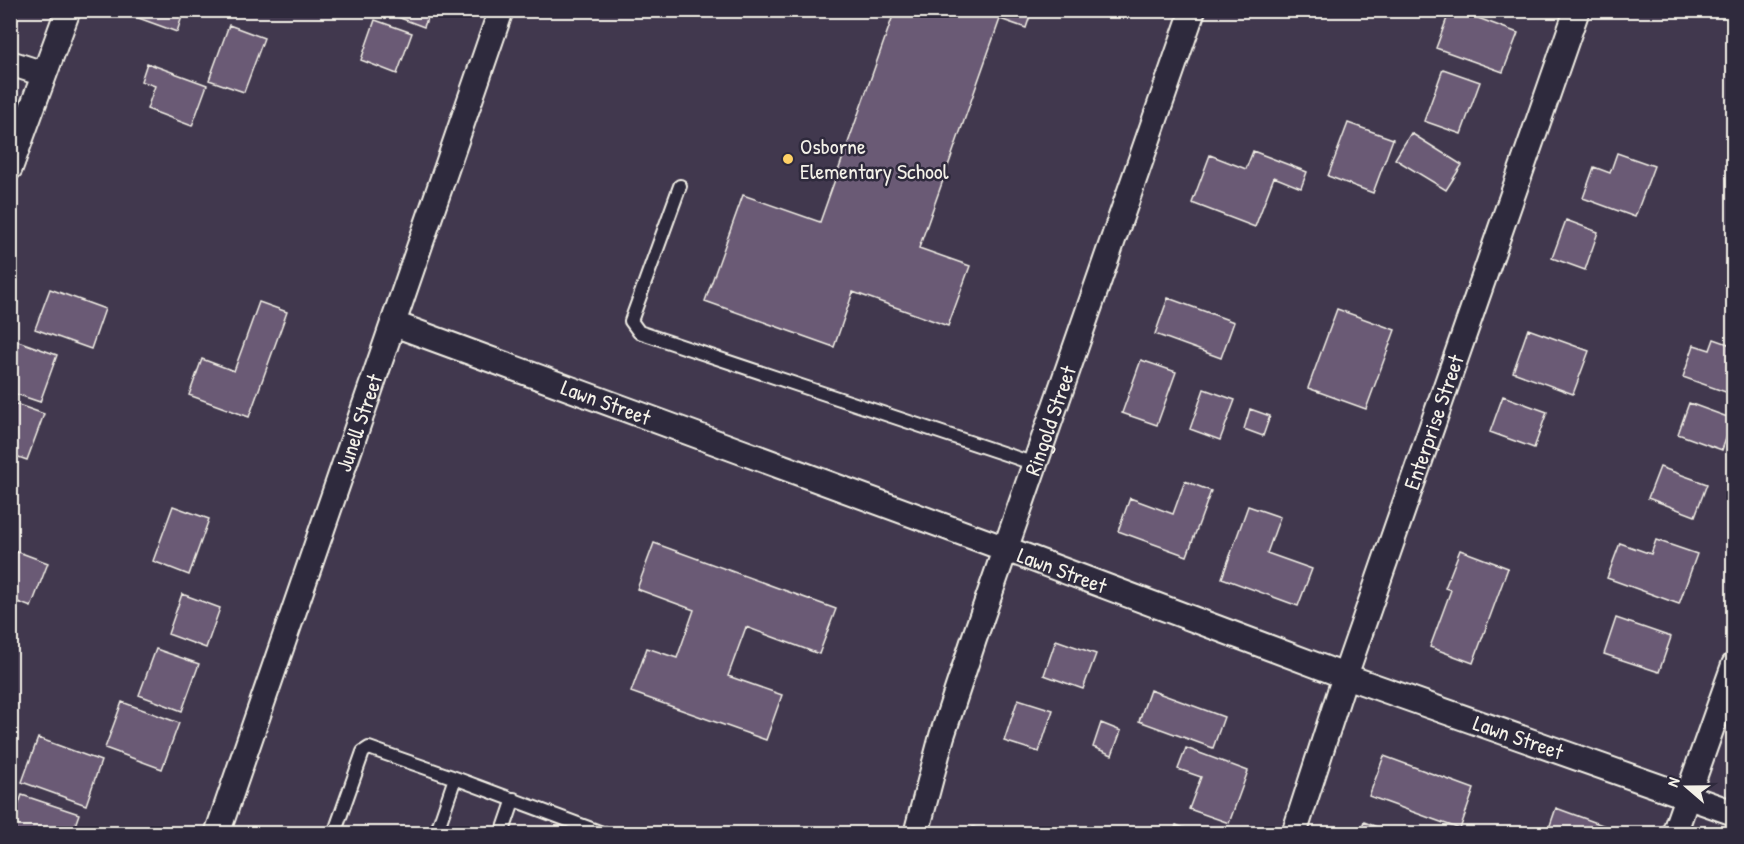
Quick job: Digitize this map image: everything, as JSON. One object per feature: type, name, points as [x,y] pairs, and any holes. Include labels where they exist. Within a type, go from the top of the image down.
[{"type":"street","points":[[10,168],[68,10]]},
{"type":"street","name":"Junell Street","points":[[217,834],[501,10]]},
{"type":"street","name":"Ringold Street","points":[[916,834],[942,736],[974,639],[1193,10]]},
{"type":"street","name":"Enterprise Street","points":[[1294,834],[1345,676],[1577,10]]},
{"type":"street","points":[[10,63],[44,74]]},
{"type":"street","name":"Lawn Street","points":[[394,324],[1345,676],[1734,813]]},
{"type":"street","points":[[1674,834],[1734,665]]},
{"type":"lane","points":[[680,186],[631,321],[639,332],[1035,464]]},
{"type":"lane","points":[[334,834],[363,752],[369,748],[605,834]]},
{"type":"lane","points":[[436,834],[455,778]]},
{"type":"lane","points":[[502,834],[514,800]]},
{"type":"building","points":[[135,10],[184,10],[177,32],[133,16]]},
{"type":"building","points":[[379,10],[430,10],[424,27]]},
{"type":"building","points":[[895,10],[1032,10],[1026,28],[1000,19],[919,248],[970,266],[948,326],[853,292],[834,347],[705,301],[743,195],[820,222]]},
{"type":"building","points":[[1450,10],[1457,10],[1518,33],[1503,72],[1436,48]]},
{"type":"building","points":[[375,20],[412,33],[397,74],[361,60]]},
{"type":"building","points":[[229,25],[264,38],[244,92],[209,80]]},
{"type":"building","points":[[147,63],[207,85],[192,126],[147,109],[155,86],[141,81]]},
{"type":"building","points":[[1443,69],[1480,82],[1461,134],[1424,121]]},
{"type":"building","points":[[1348,123],[1393,139],[1373,193],[1328,176]]},
{"type":"building","points":[[1411,133],[1462,165],[1446,190],[1395,159]]},
{"type":"building","points":[[1253,151],[1307,172],[1301,188],[1274,177],[1255,227],[1192,203],[1210,155],[1246,169]]},
{"type":"building","points":[[1617,153],[1654,166],[1635,217],[1583,198],[1594,167],[1610,173]]},
{"type":"building","points":[[1566,220],[1598,232],[1585,270],[1552,258]]},
{"type":"building","points":[[1734,262],[1734,288],[1725,285]]},
{"type":"building","points":[[50,289],[105,309],[91,349],[35,329]]},
{"type":"building","points":[[1168,298],[1234,322],[1221,358],[1155,334]]},
{"type":"building","points":[[259,302],[287,312],[249,417],[189,395],[202,359],[234,371]]},
{"type":"building","points":[[1337,309],[1395,330],[1366,409],[1308,388]]},
{"type":"building","points":[[1528,329],[1589,351],[1573,394],[1513,372]]},
{"type":"building","points":[[1714,339],[1734,346],[1734,395],[1683,377],[1694,345],[1710,350]]},
{"type":"building","points":[[18,341],[57,355],[40,402],[10,392],[10,360]]},
{"type":"building","points":[[1141,360],[1176,372],[1157,425],[1122,413]]},
{"type":"building","points":[[1204,389],[1235,400],[1220,440],[1190,429]]},
{"type":"building","points":[[1503,396],[1547,412],[1534,448],[1490,432]]},
{"type":"building","points":[[10,402],[44,414],[27,460],[10,454]]},
{"type":"building","points":[[1689,403],[1733,419],[1722,450],[1678,434]]},
{"type":"building","points":[[1250,409],[1270,416],[1263,436],[1244,429]]},
{"type":"building","points":[[1660,467],[1707,484],[1695,516],[1648,498]]},
{"type":"building","points":[[1185,481],[1211,491],[1187,556],[1118,531],[1130,498],[1173,514]]},
{"type":"building","points":[[173,506],[209,519],[189,575],[153,561]]},
{"type":"building","points":[[1248,506],[1280,517],[1267,553],[1312,569],[1298,606],[1222,578]]},
{"type":"building","points":[[1656,540],[1697,554],[1679,604],[1607,578],[1620,543],[1651,554]]},
{"type":"building","points":[[654,543],[836,609],[819,654],[746,627],[728,676],[782,695],[766,740],[631,692],[647,648],[677,658],[694,610],[637,589]]},
{"type":"building","points":[[1460,550],[1508,568],[1473,663],[1430,647],[1451,590],[1445,588]]},
{"type":"building","points":[[16,551],[48,563],[31,607],[10,599],[10,567]]},
{"type":"building","points":[[182,594],[220,608],[206,648],[168,634]]},
{"type":"building","points":[[1616,618],[1671,637],[1659,672],[1604,654]]},
{"type":"building","points":[[1056,640],[1096,654],[1083,689],[1044,675]]},
{"type":"building","points":[[156,649],[199,664],[182,711],[139,695]]},
{"type":"building","points":[[1150,690],[1224,717],[1213,748],[1139,721]]},
{"type":"building","points":[[1018,699],[1053,710],[1039,752],[1004,741]]},
{"type":"building","points":[[122,702],[179,723],[162,769],[105,748]]},
{"type":"building","points":[[1101,723],[1121,731],[1112,755],[1093,747]]},
{"type":"building","points":[[38,738],[101,761],[86,805],[22,782]]},
{"type":"building","points":[[1186,748],[1248,771],[1229,823],[1189,809],[1201,777],[1178,769]]},
{"type":"building","points":[[1384,756],[1474,789],[1460,829],[1369,796]]},
{"type":"building","points":[[22,795],[79,814],[72,834],[10,834]]},
{"type":"building","points":[[1556,808],[1608,827],[1606,834],[1547,834]]},
{"type":"building","points":[[1364,822],[1395,834],[1360,834]]},
{"type":"building","points":[[1176,825],[1200,834],[1173,834]]},
{"type":"building","points":[[973,827],[1000,834],[971,834]]},
{"type":"place","name":"Osborne Elementary School","points":[[788,159]]}]
